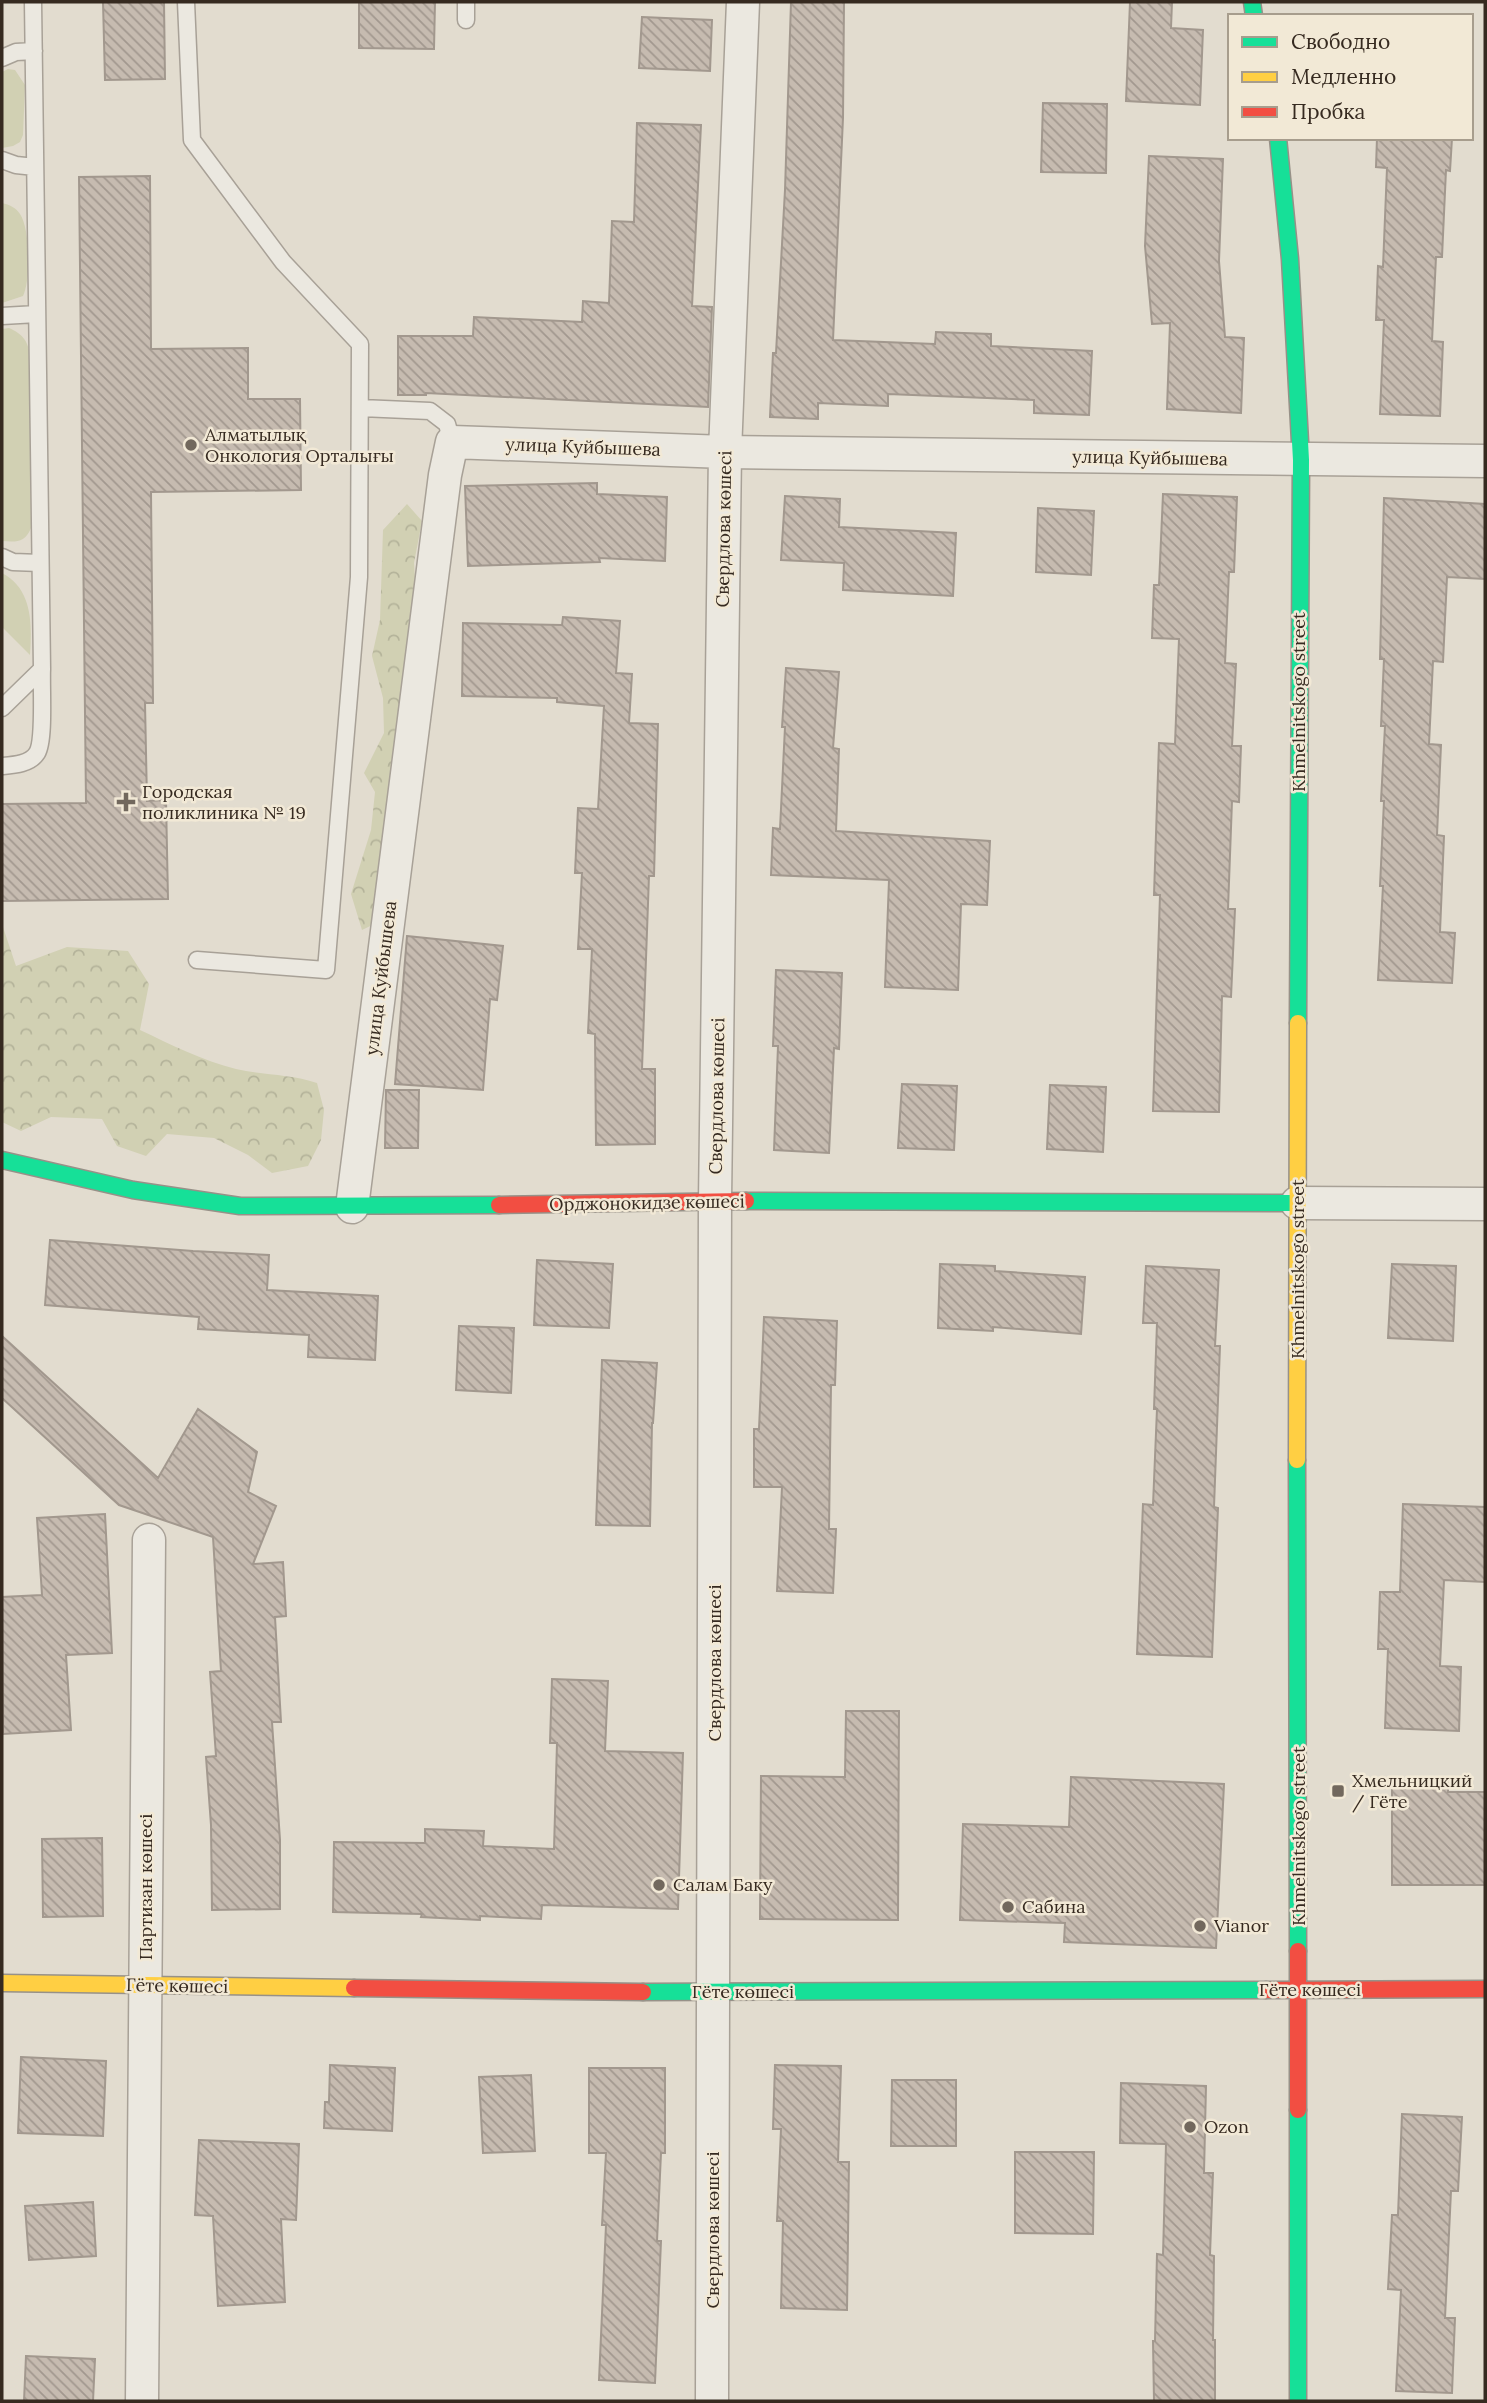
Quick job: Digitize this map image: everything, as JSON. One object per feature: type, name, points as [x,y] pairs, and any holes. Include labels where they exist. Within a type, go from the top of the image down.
[{"type":"main road","name":"Khmelnitskogo street","points":[[1278,140],[1290,259],[1301,460],[1297,1203],[1298,2401]]},
{"type":"main road","name":"Орджонокидзе көшесі","points":[[2,1160],[133,1190],[240,1206],[352,1207],[715,1201],[1297,1203]]},
{"type":"main road","name":"Гёте көшесі","points":[[2,1983],[714,1993],[1485,1989]]},
{"type":"street","name":"Свердлова көшесі","points":[[712,2401],[715,1201],[725,452],[743,2]]},
{"type":"street","name":"улица Куйбышева","points":[[352,1207],[445,475],[452,442],[725,452],[1485,461]]},
{"type":"street","points":[[1297,1203],[1485,1204]]},
{"type":"street","name":"Партизан көшесі","points":[[142,2401],[149,1540]]},
{"type":"lane","points":[[2,766],[26,762],[37,754],[41,740],[33,2]]},
{"type":"lane","points":[[186,2],[192,140],[283,261],[360,344],[361,408],[359,577],[326,970],[197,960]]},
{"type":"lane","points":[[466,2],[466,20]]},
{"type":"lane","points":[[2,58],[16,52],[34,51]]},
{"type":"lane","points":[[2,160],[36,167]]},
{"type":"lane","points":[[2,316],[37,314]]},
{"type":"lane","points":[[361,408],[430,411],[447,424],[452,442]]},
{"type":"lane","points":[[2,557],[13,562],[40,563]]},
{"type":"lane","points":[[2,708],[42,669]]},
{"type":"green space","points":[[15,70],[25,85],[23,135],[20,142],[2,148],[2,72]]},
{"type":"green space","points":[[2,203],[20,214],[26,230],[28,254],[23,296],[2,303]]},
{"type":"green space","points":[[9,328],[23,338],[30,354],[31,528],[23,539],[12,542],[2,541],[2,329]]},
{"type":"green space","points":[[407,504],[422,521],[414,563],[419,639],[385,919],[362,930],[351,894],[371,830],[375,792],[364,773],[384,733],[383,698],[372,656],[380,620],[383,530]]},
{"type":"green space","points":[[2,573],[20,588],[25,598],[30,620],[30,655],[2,627]]},
{"type":"green space","points":[[2,924],[16,966],[67,947],[128,951],[149,984],[140,1030],[224,1066],[317,1083],[324,1110],[321,1140],[308,1166],[272,1173],[248,1155],[214,1138],[167,1134],[146,1156],[117,1146],[102,1119],[51,1117],[21,1131],[2,1122]]},
{"type":"building","points":[[103,2],[164,2],[165,79],[105,80]]},
{"type":"building","points":[[359,2],[435,2],[434,49],[359,48]]},
{"type":"building","points":[[791,2],[844,2],[843,118],[833,340],[935,344],[936,332],[991,334],[991,346],[1092,351],[1089,415],[1034,413],[1034,400],[888,394],[888,406],[818,403],[818,419],[770,417],[785,190]]},
{"type":"building","points":[[1130,2],[1172,2],[1171,28],[1203,30],[1200,105],[1126,101]]},
{"type":"building","points":[[642,17],[712,20],[710,71],[639,68]]},
{"type":"building","points":[[1043,103],[1107,104],[1106,173],[1041,172]]},
{"type":"building","points":[[637,123],[701,125],[692,306],[712,307],[708,407],[426,393],[398,395],[398,336],[473,336],[474,317],[582,322],[583,301],[609,303],[612,221],[634,222]]},
{"type":"building","points":[[1377,140],[1452,140],[1450,171],[1446,170],[1442,257],[1436,257],[1432,341],[1443,342],[1440,416],[1380,414],[1384,320],[1376,320],[1378,266],[1383,267],[1387,168],[1376,167]]},
{"type":"building","points":[[1149,156],[1223,159],[1219,261],[1225,337],[1244,338],[1241,413],[1167,409],[1170,323],[1152,324],[1145,246]]},
{"type":"building","name":"Алматылық Онкология Орталығы","points":[[150,176],[151,349],[248,348],[248,399],[300,399],[301,490],[151,492],[153,703],[145,703],[147,801],[166,800],[168,899],[2,901],[2,804],[86,803],[79,177]]},
{"type":"building","points":[[597,483],[597,494],[667,497],[665,561],[599,558],[600,562],[468,566],[465,486]]},
{"type":"building","points":[[1163,494],[1237,497],[1234,572],[1229,572],[1225,663],[1236,664],[1232,746],[1241,746],[1239,802],[1232,801],[1228,909],[1235,909],[1231,997],[1222,996],[1219,1112],[1153,1111],[1160,895],[1154,895],[1159,743],[1175,744],[1179,639],[1152,638],[1154,585],[1159,585]]},
{"type":"building","points":[[785,496],[840,499],[839,527],[956,533],[953,596],[843,590],[844,563],[781,560]]},
{"type":"building","points":[[1384,498],[1485,504],[1485,579],[1447,577],[1443,662],[1433,661],[1429,744],[1441,745],[1437,835],[1444,836],[1440,932],[1455,933],[1452,983],[1378,980],[1383,886],[1380,886],[1384,801],[1381,801],[1385,726],[1381,726],[1384,659],[1380,659]]},
{"type":"building","points":[[1038,508],[1094,511],[1091,575],[1036,572]]},
{"type":"building","points":[[563,617],[620,621],[616,673],[632,674],[629,723],[658,724],[654,876],[649,876],[642,1069],[655,1069],[655,1144],[596,1145],[595,1034],[588,1033],[592,949],[578,949],[582,873],[575,873],[578,808],[598,809],[604,706],[557,702],[557,698],[462,696],[463,623],[562,625]]},
{"type":"building","points":[[786,668],[839,672],[833,748],[839,749],[836,831],[990,841],[987,905],[961,904],[958,990],[885,987],[889,880],[771,875],[773,828],[780,829]]},
{"type":"building","points":[[407,936],[503,946],[497,1000],[490,999],[483,1090],[395,1084]]},
{"type":"building","points":[[776,970],[842,973],[839,1049],[834,1048],[829,1153],[774,1150],[778,1046],[773,1046]]},
{"type":"building","points":[[902,1084],[957,1086],[954,1150],[898,1148]]},
{"type":"building","points":[[1050,1085],[1106,1087],[1103,1152],[1047,1149]]},
{"type":"building","points":[[386,1090],[419,1090],[418,1148],[385,1148]]},
{"type":"building","points":[[50,1240],[269,1255],[267,1290],[378,1296],[375,1360],[308,1357],[309,1335],[198,1329],[199,1317],[45,1305]]},
{"type":"building","points":[[537,1260],[613,1264],[609,1328],[534,1325]]},
{"type":"building","points":[[940,1264],[995,1266],[995,1271],[1085,1277],[1081,1334],[993,1327],[993,1331],[938,1328]]},
{"type":"building","points":[[1392,1264],[1456,1266],[1453,1341],[1388,1338]]},
{"type":"building","points":[[1146,1266],[1219,1270],[1215,1346],[1220,1346],[1214,1507],[1218,1508],[1212,1657],[1137,1654],[1143,1504],[1153,1505],[1157,1409],[1154,1409],[1157,1323],[1143,1323]]},
{"type":"building","points":[[764,1317],[837,1321],[835,1385],[831,1385],[829,1529],[836,1529],[833,1593],[777,1591],[782,1487],[754,1487],[754,1429],[759,1429]]},
{"type":"building","points":[[459,1326],[514,1328],[511,1393],[456,1390]]},
{"type":"building","points":[[2,1336],[158,1478],[198,1409],[257,1452],[248,1492],[276,1506],[253,1564],[283,1562],[286,1616],[275,1617],[281,1722],[272,1722],[280,1840],[280,1909],[212,1910],[211,1825],[206,1757],[216,1756],[210,1672],[221,1671],[213,1537],[119,1505],[2,1398]]},
{"type":"building","points":[[602,1360],[657,1363],[652,1423],[650,1526],[596,1525]]},
{"type":"building","points":[[1403,1504],[1485,1507],[1485,1582],[1444,1580],[1440,1666],[1461,1667],[1459,1731],[1385,1728],[1388,1649],[1378,1649],[1380,1592],[1400,1592]]},
{"type":"building","points":[[105,1514],[112,1653],[66,1655],[71,1730],[3,1734],[2,1597],[42,1595],[37,1518]]},
{"type":"building","points":[[552,1679],[608,1681],[605,1751],[683,1753],[678,1909],[542,1905],[541,1919],[480,1916],[480,1920],[421,1917],[422,1914],[333,1912],[334,1842],[425,1843],[425,1829],[484,1831],[483,1846],[554,1849],[557,1743],[550,1743]]},
{"type":"building","points":[[846,1711],[899,1711],[898,1920],[760,1919],[761,1776],[845,1777]]},
{"type":"building","points":[[1071,1777],[1224,1784],[1216,1948],[1064,1942],[1065,1923],[960,1920],[963,1824],[1069,1827]]},
{"type":"building","points":[[1392,1781],[1448,1781],[1448,1792],[1485,1792],[1485,1885],[1392,1885]]},
{"type":"building","points":[[102,1838],[103,1916],[43,1917],[42,1839]]},
{"type":"building","points":[[21,2057],[106,2061],[103,2136],[18,2133]]},
{"type":"building","points":[[330,2065],[395,2068],[392,2131],[324,2128],[325,2102],[329,2102]]},
{"type":"building","points":[[775,2065],[841,2066],[838,2162],[849,2162],[847,2310],[781,2308],[783,2221],[777,2221],[781,2129],[773,2129]]},
{"type":"building","points":[[589,2068],[665,2068],[665,2153],[661,2153],[657,2241],[661,2241],[655,2383],[599,2380],[606,2225],[602,2225],[606,2153],[589,2153]]},
{"type":"building","points":[[531,2075],[535,2151],[483,2153],[479,2077]]},
{"type":"building","points":[[892,2080],[956,2080],[956,2146],[891,2146]]},
{"type":"building","points":[[1121,2083],[1206,2086],[1204,2173],[1213,2173],[1210,2255],[1214,2256],[1215,2401],[1154,2401],[1153,2341],[1157,2254],[1163,2255],[1166,2144],[1120,2143]]},
{"type":"building","points":[[1402,2114],[1462,2117],[1458,2191],[1451,2191],[1445,2318],[1455,2318],[1452,2393],[1396,2391],[1401,2290],[1388,2289],[1392,2215],[1398,2215]]},
{"type":"building","points":[[199,2140],[299,2144],[296,2220],[281,2219],[285,2302],[218,2306],[213,2216],[195,2215]]},
{"type":"building","points":[[1015,2152],[1094,2152],[1093,2234],[1015,2233]]},
{"type":"building","points":[[93,2202],[96,2256],[29,2260],[25,2206]]},
{"type":"building","points":[[26,2356],[95,2359],[93,2401],[24,2401]]},
{"type":"traffic: fast","points":[[1252,2],[1254,14]]},
{"type":"traffic: fast","points":[[1278,140],[1290,259],[1301,460],[1298,1023]]},
{"type":"traffic: fast","points":[[2,1160],[133,1190],[240,1206],[499,1205]]},
{"type":"traffic: fast","points":[[746,1201],[1297,1203]]},
{"type":"traffic: fast","points":[[1297,1460],[1298,1951]]},
{"type":"traffic: fast","points":[[643,1992],[1266,1990]]},
{"type":"traffic: fast","points":[[1298,2110],[1298,2401]]},
{"type":"traffic: slow","points":[[1297,1460],[1298,1023]]},
{"type":"traffic: slow","points":[[2,1983],[354,1988]]},
{"type":"traffic: jam","points":[[499,1205],[746,1201]]},
{"type":"traffic: jam","points":[[1298,1951],[1298,2110]]},
{"type":"traffic: jam","points":[[354,1988],[643,1992]]},
{"type":"traffic: jam","points":[[1266,1990],[1485,1989]]},
{"type":"place","name":"Алматылық Онкология Орталығы","points":[[191,445]]},
{"type":"place","name":"Городская поликлиника № 19","points":[[126,802]]},
{"type":"place","name":"Хмельницкий / Гёте","points":[[1338,1791]]},
{"type":"place","name":"Салам Баку","points":[[659,1885]]},
{"type":"place","name":"Сабина","points":[[1008,1907]]},
{"type":"place","name":"Vianor","points":[[1200,1926]]},
{"type":"place","name":"Ozon","points":[[1190,2127]]}]
